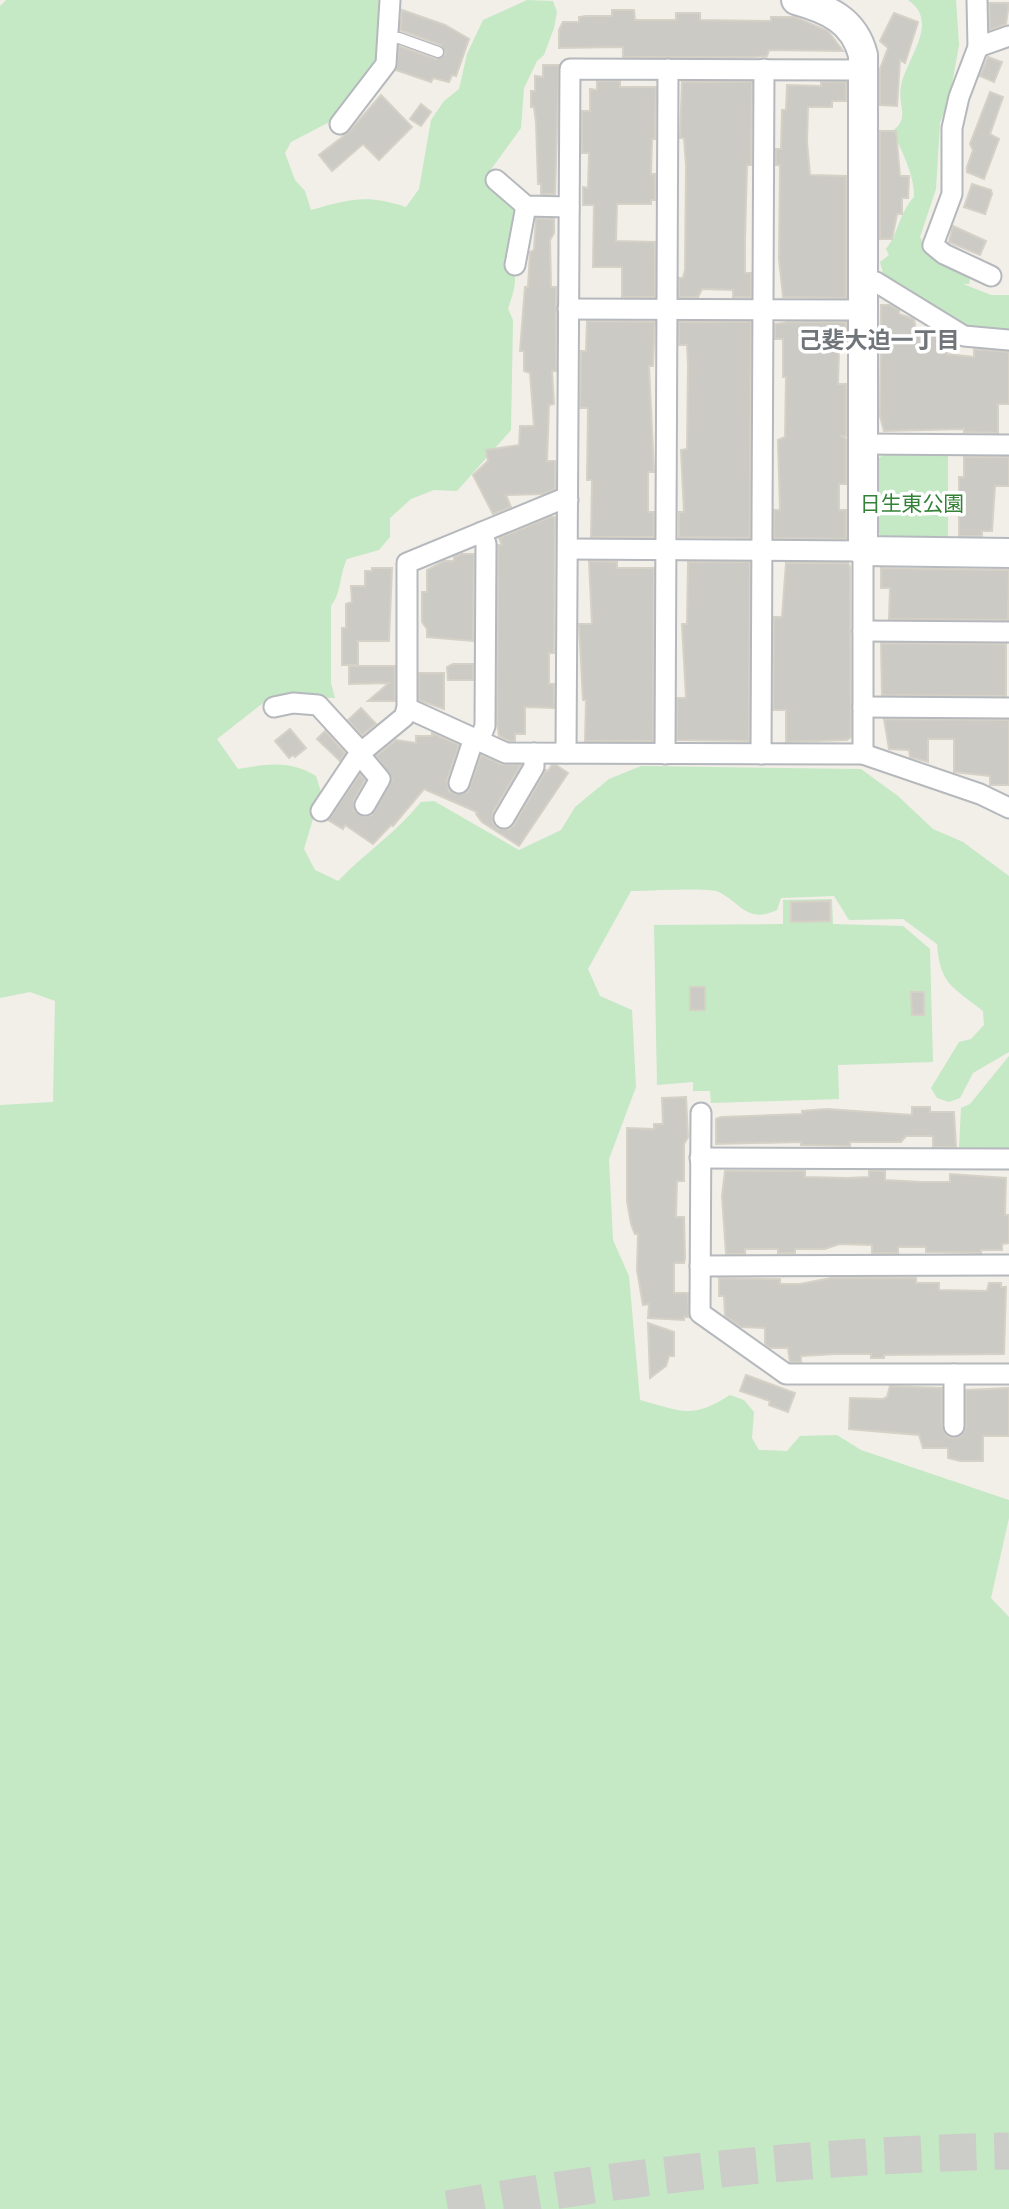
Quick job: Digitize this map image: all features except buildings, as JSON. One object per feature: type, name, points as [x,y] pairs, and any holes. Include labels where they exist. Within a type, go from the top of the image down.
[{"type":"street","points":[[340,124],[386,64],[390,0]]},
{"type":"street","points":[[796,0],[829,11],[850,27],[861,50],[863,71],[863,754]]},
{"type":"street","points":[[977,0],[978,47],[954,118],[953,188],[933,244],[952,259],[991,276]]},
{"type":"street","points":[[978,47],[1009,36]]},
{"type":"street","points":[[566,753],[570,69],[863,71]]},
{"type":"street","points":[[665,754],[668,69]]},
{"type":"street","points":[[761,754],[764,69]]},
{"type":"street","points":[[496,180],[526,206],[569,207]]},
{"type":"street","points":[[515,265],[526,206]]},
{"type":"street","points":[[863,281],[876,282],[964,337],[1009,340]]},
{"type":"street","points":[[568,309],[863,310]]},
{"type":"street","points":[[862,444],[1009,445]]},
{"type":"street","points":[[321,811],[360,753],[404,717],[407,708],[407,563],[560,500],[568,500]]},
{"type":"street","points":[[459,783],[476,739],[485,726],[486,544],[482,532]]},
{"type":"street","points":[[568,549],[1009,553]]},
{"type":"street","points":[[863,631],[1009,632]]},
{"type":"street","points":[[274,707],[293,703],[318,705],[360,753],[386,774],[365,805]]},
{"type":"street","points":[[863,707],[1009,708]]},
{"type":"street","points":[[407,708],[506,753],[863,754],[980,794],[1009,808]]},
{"type":"street","points":[[504,818],[534,767],[534,753]]},
{"type":"street","points":[[701,1113],[700,1313],[786,1374],[1009,1374]]},
{"type":"street","points":[[700,1158],[1009,1159]]},
{"type":"street","points":[[700,1266],[1009,1265]]},
{"type":"street","points":[[954,1374],[954,1426]]},
{"type":"lane","points":[[387,38],[399,38],[438,52]]},
{"type":"green space","points":[[6,0],[384,0],[378,17],[381,56],[337,118],[291,142],[285,153],[295,180],[305,191],[311,210],[369,199],[406,207],[419,189],[431,120],[444,101],[459,89],[467,54],[483,20],[527,0],[553,1],[557,12],[544,55],[537,61],[524,88],[521,128],[489,172],[492,181],[519,205],[512,267],[515,283],[508,309],[513,320],[511,430],[457,491],[434,490],[411,499],[390,518],[390,537],[379,550],[347,559],[337,595],[331,606],[331,683],[335,698],[272,696],[217,739],[238,769],[287,765],[316,776],[321,792],[304,849],[315,870],[338,881],[421,802],[434,801],[519,850],[561,830],[575,807],[609,779],[641,766],[861,769],[898,796],[933,829],[963,842],[1009,876],[1009,1052],[973,1073],[960,1098],[949,1102],[937,1098],[931,1088],[959,1042],[971,1039],[984,1025],[983,1011],[956,990],[945,977],[937,944],[903,919],[849,920],[834,896],[781,898],[777,910],[758,915],[745,910],[719,892],[690,889],[631,891],[588,969],[600,996],[632,1010],[636,1087],[609,1159],[613,1240],[629,1276],[640,1400],[686,1411],[705,1408],[730,1395],[744,1400],[754,1412],[752,1438],[759,1450],[787,1451],[800,1436],[837,1435],[861,1450],[1009,1500],[1009,1518],[991,1598],[1009,1617],[1009,2209],[0,2209],[0,1105],[53,1102],[55,1001],[30,992],[0,998],[0,6]]},
{"type":"green space","points":[[908,0],[956,0],[959,45],[950,96],[940,123],[936,189],[920,237],[925,246],[971,274],[969,284],[963,284],[991,295],[1009,295],[1009,334],[974,332],[884,277],[880,262],[889,255],[886,249],[914,197],[910,172],[892,131],[901,122],[901,86],[922,30],[922,19]]},
{"type":"green space","name":"日生東公園","points":[[884,454],[948,456],[948,539],[885,540],[874,529],[879,458]]},
{"type":"green space","points":[[832,899],[833,924],[903,926],[930,949],[933,1062],[838,1065],[839,1099],[711,1103],[710,1091],[693,1091],[693,1082],[657,1085],[654,925],[783,924],[783,900]]},
{"type":"green space","points":[[1009,1056],[1009,1148],[959,1148],[961,1108],[970,1104]]},
{"type":"tunnel","points":[[448,2209],[588,2186],[727,2168],[867,2157],[1009,2151]]},
{"type":"district","name":"己斐大迫一丁目","points":[[879,339]]}]
